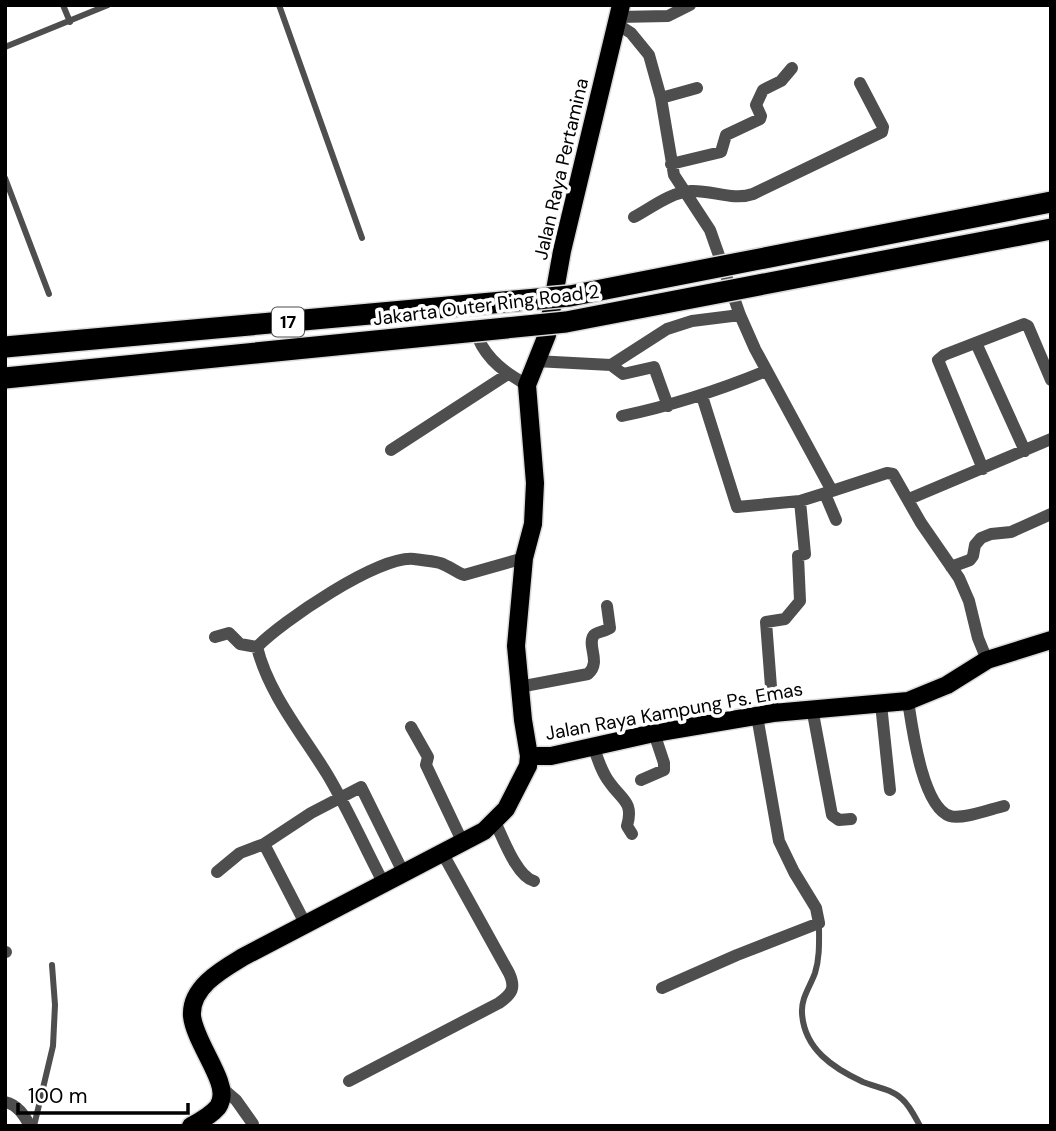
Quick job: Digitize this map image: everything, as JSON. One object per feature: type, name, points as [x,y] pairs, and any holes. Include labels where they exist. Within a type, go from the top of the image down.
[{"type":"highway","name":"Jakarta Outer Ring Road 2","points":[[5,347],[570,296],[1051,202]]},
{"type":"highway","name":"Jakarta Outer Ring Road 2","points":[[5,378],[566,322],[1051,229]]},
{"type":"main road","name":"Jalan Raya Pertamina","points":[[529,756],[516,646],[524,558],[533,524],[535,483],[527,385],[547,335],[562,251],[619,15]]},
{"type":"main road","name":"Jalan Raya Kampung Ps. Emas","points":[[222,1088],[194,1022],[192,1011],[204,986],[222,970],[443,854],[495,822],[506,809],[519,785],[528,766],[529,756],[594,748],[654,733],[812,708],[908,701],[947,685],[987,660],[1051,640]]},
{"type":"main road","points":[[202,1123],[220,1102],[222,1088]]},
{"type":"street","points":[[619,15],[668,16],[690,5]]},
{"type":"street","points":[[619,15],[649,55],[661,98],[674,175],[710,230],[740,315],[829,492],[836,520]]},
{"type":"street","points":[[671,164],[721,152],[726,135],[760,119],[756,105],[763,90],[781,81],[792,68]]},
{"type":"street","points":[[634,217],[660,202],[694,191],[746,196],[786,180],[882,132],[883,127],[860,83]]},
{"type":"street","points":[[661,98],[696,88]]},
{"type":"street","points":[[611,365],[667,329],[692,321],[740,315]]},
{"type":"street","points":[[983,469],[938,360],[944,355],[1005,330],[1026,324],[1051,380]]},
{"type":"street","points":[[478,338],[487,356],[508,374],[527,385]]},
{"type":"street","points":[[976,343],[1026,451]]},
{"type":"street","points":[[535,361],[611,365],[623,374],[654,368],[668,406]]},
{"type":"street","points":[[622,416],[702,396],[766,371]]},
{"type":"street","points":[[391,450],[508,374]]},
{"type":"street","points":[[702,396],[737,507],[800,500],[887,473],[893,474],[969,601],[978,638],[987,660]]},
{"type":"street","points":[[909,499],[1051,439]]},
{"type":"street","points":[[662,988],[819,923],[816,908],[779,841],[765,715],[766,622],[785,619],[800,601],[798,556],[805,554],[800,500]]},
{"type":"street","points":[[951,567],[970,560],[975,545],[981,538],[998,533],[1005,534],[1051,514]]},
{"type":"street","points":[[215,637],[229,633],[240,645],[257,648],[297,616],[346,583],[388,563],[413,559],[440,563],[464,575],[524,558]]},
{"type":"street","points":[[519,687],[593,671],[593,637],[595,633],[610,628],[607,606]]},
{"type":"street","points":[[257,648],[282,702],[340,797],[384,884]]},
{"type":"street","points":[[908,701],[923,779],[939,809],[946,815],[959,817],[1004,806]]},
{"type":"street","points":[[881,704],[890,790]]},
{"type":"street","points":[[812,708],[832,815],[839,820],[851,819]]},
{"type":"street","points":[[411,727],[428,757],[426,765],[463,842]]},
{"type":"street","points":[[640,780],[664,769],[654,733]]},
{"type":"street","points":[[594,748],[609,782],[620,792],[628,805],[631,812],[627,826],[632,834]]},
{"type":"street","points":[[217,872],[240,853],[264,844],[361,787],[404,874]]},
{"type":"street","points":[[495,822],[517,867],[528,880],[534,881]]},
{"type":"street","points":[[264,844],[306,925]]},
{"type":"street","points":[[349,1081],[499,1003],[509,996],[512,990],[514,983],[443,854]]},
{"type":"street","points":[[222,1088],[230,1093],[253,1124]]},
{"type":"street","points":[[5,1102],[19,1110],[32,1126]]},
{"type":"lane","points":[[64,5],[70,22]]},
{"type":"lane","points":[[5,47],[108,5]]},
{"type":"lane","points":[[279,5],[362,238]]},
{"type":"lane","points":[[5,178],[49,294]]},
{"type":"lane","points":[[819,923],[816,971],[802,1003],[806,1033],[815,1050],[828,1062],[863,1082],[902,1098],[920,1126]]},
{"type":"lane","points":[[32,1126],[53,1046],[55,1005],[52,965]]}]
